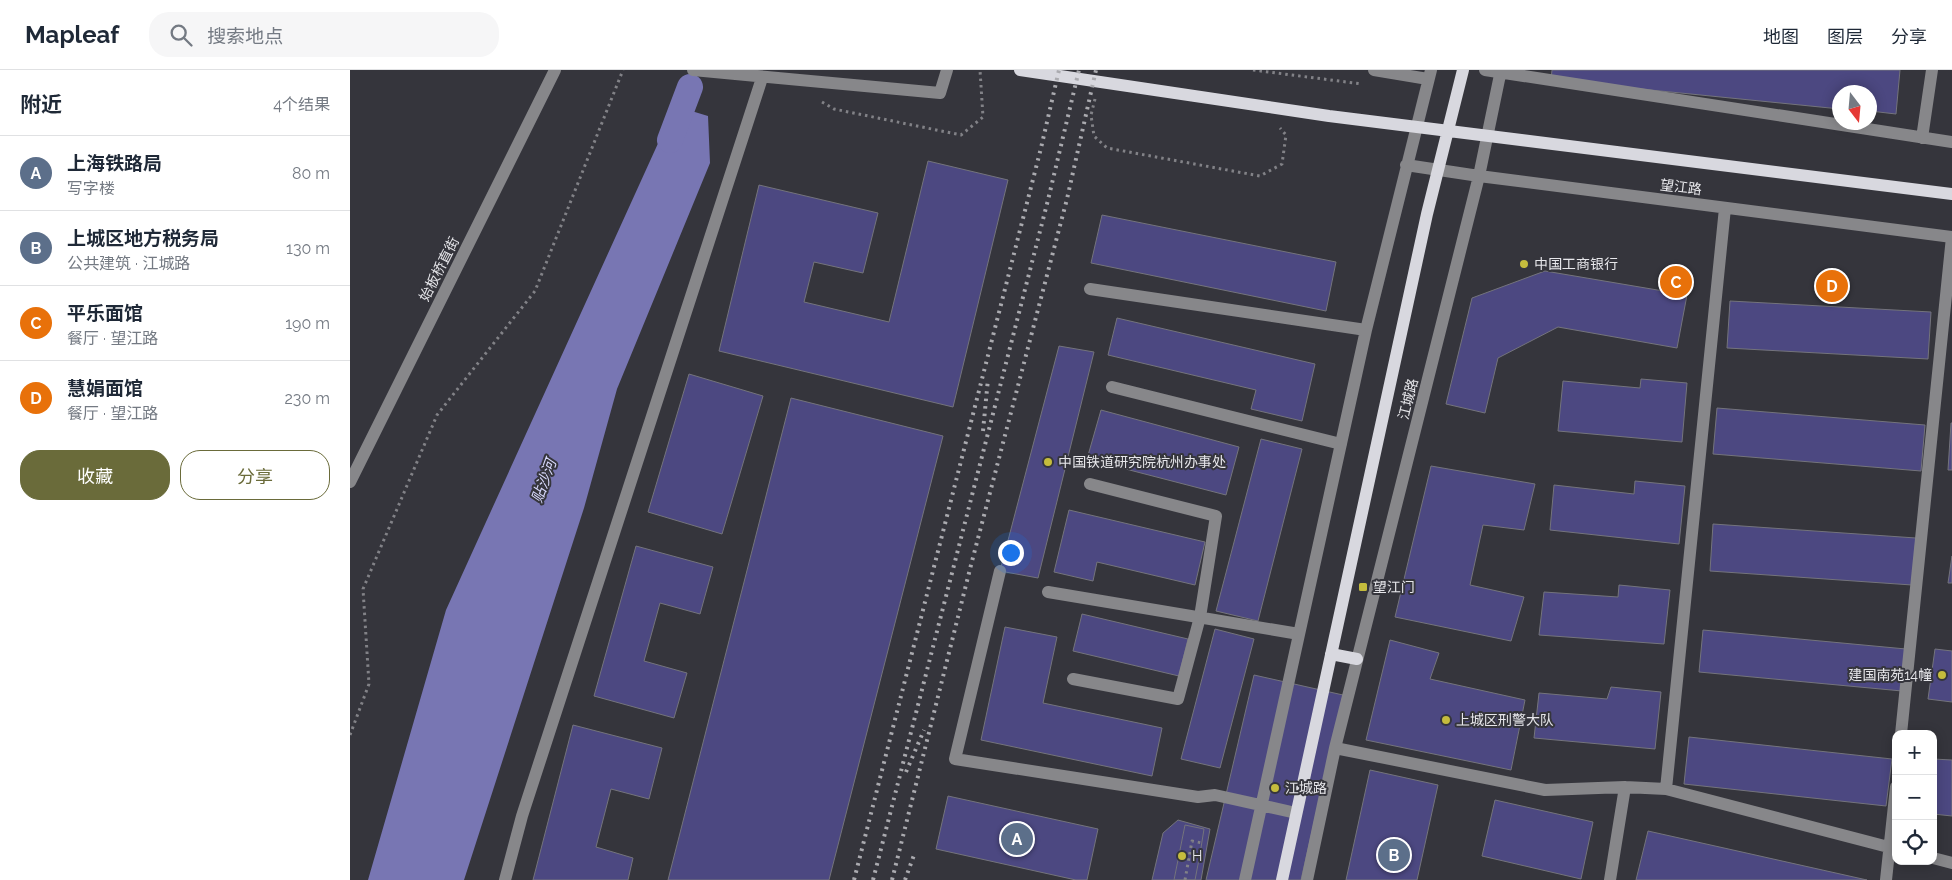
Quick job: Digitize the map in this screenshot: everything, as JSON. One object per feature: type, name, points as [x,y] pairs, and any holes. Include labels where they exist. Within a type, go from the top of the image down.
[{"type":"main road","points":[[1020,70],[1329,116],[1952,194]]},
{"type":"main road","name":"江城路","points":[[1282,880],[1438,170],[1463,70]]},
{"type":"main road","points":[[1331,654],[1357,660]]},
{"type":"street","name":"始板桥直街","points":[[350,482],[555,70]]},
{"type":"street","points":[[693,70],[762,78],[940,93],[947,70]]},
{"type":"street","points":[[1246,880],[1366,330],[1429,75],[1374,70]]},
{"type":"street","points":[[1485,70],[1952,142]]},
{"type":"street","points":[[1922,138],[1932,70]]},
{"type":"street","name":"江城路","points":[[1307,880],[1335,748],[1479,176],[1500,71]]},
{"type":"street","points":[[505,880],[522,816],[762,78]]},
{"type":"street","name":"望江路","points":[[1406,164],[1479,176],[1952,237]]},
{"type":"street","points":[[1666,789],[1726,208]]},
{"type":"street","points":[[1901,730],[1952,237]]},
{"type":"street","points":[[1090,289],[1366,330]]},
{"type":"street","points":[[1112,387],[1342,444]]},
{"type":"street","points":[[1073,679],[1178,699],[1200,617],[1216,516],[1090,484]]},
{"type":"street","points":[[1000,572],[955,759],[1198,798],[1215,794],[1296,813]]},
{"type":"street","points":[[1048,592],[1299,634]]},
{"type":"street","points":[[1335,748],[1545,790],[1625,787],[1666,789],[1892,848]]},
{"type":"street","points":[[1610,880],[1625,787]]},
{"type":"street","points":[[1886,880],[1892,853]]},
{"type":"street","points":[[1937,859],[1952,863]]},
{"type":"path","points":[[350,735],[369,684],[362,589],[438,415],[535,291],[623,70]]},
{"type":"path","points":[[818,100],[834,109],[961,136],[983,117],[980,70]]},
{"type":"path","points":[[1253,70],[1368,84]]},
{"type":"path","points":[[1095,97],[1091,115],[1094,136],[1107,148],[1260,176],[1282,164],[1286,135],[1275,122]]},
{"type":"path","points":[[1185,880],[1192,841],[1202,843]]},
{"type":"water","points":[[675,106],[708,116],[710,163],[617,389],[584,508],[464,880],[368,880],[446,610]]},
{"type":"building","points":[[1552,70],[1900,70],[1896,114],[1877,112],[1877,85],[1832,85],[1832,108],[1551,80]]},
{"type":"building","points":[[928,161],[1008,180],[953,407],[719,351],[759,185],[878,213],[863,273],[814,262],[804,302],[889,322]]},
{"type":"building","points":[[1102,215],[1336,262],[1326,311],[1091,263]]},
{"type":"building","points":[[1545,271],[1687,295],[1677,348],[1558,327],[1498,358],[1485,413],[1446,404],[1472,298]]},
{"type":"building","points":[[1730,301],[1931,312],[1928,359],[1727,348]]},
{"type":"building","points":[[1117,318],[1315,364],[1302,421],[1251,409],[1256,390],[1108,355]]},
{"type":"building","name":"中国铁道研究院杭州办事处","points":[[1059,346],[1094,352],[1038,578],[1000,571]]},
{"type":"building","points":[[689,374],[763,396],[722,534],[648,512]]},
{"type":"building","points":[[1641,379],[1687,383],[1682,442],[1558,431],[1563,381],[1640,388]]},
{"type":"building","points":[[791,398],[943,436],[829,880],[668,880]]},
{"type":"building","points":[[1717,408],[1925,425],[1921,471],[1713,454]]},
{"type":"building","points":[[1101,410],[1239,447],[1226,495],[1087,459]]},
{"type":"building","points":[[1951,423],[1952,470],[1948,470]]},
{"type":"building","points":[[1261,439],[1302,449],[1258,621],[1216,611]]},
{"type":"building","points":[[1431,466],[1535,484],[1524,530],[1483,525],[1470,585],[1524,597],[1511,641],[1395,617]]},
{"type":"building","points":[[1635,481],[1685,486],[1679,544],[1550,530],[1554,485],[1634,494]]},
{"type":"building","points":[[1069,510],[1205,542],[1195,585],[1097,562],[1093,581],[1054,572]]},
{"type":"building","points":[[1713,524],[1916,538],[1912,585],[1710,571]]},
{"type":"building","points":[[636,546],[713,567],[700,614],[660,603],[644,661],[687,673],[674,718],[594,696]]},
{"type":"building","points":[[1952,556],[1952,583],[1948,583]]},
{"type":"building","points":[[1619,585],[1670,590],[1664,644],[1539,635],[1544,592],[1618,597]]},
{"type":"building","points":[[1082,614],[1188,639],[1179,676],[1073,651]]},
{"type":"building","points":[[1005,627],[1057,637],[1043,703],[1162,728],[1152,776],[981,740]]},
{"type":"building","points":[[1215,629],[1254,639],[1220,768],[1181,759]]},
{"type":"building","points":[[1703,630],[1906,649],[1902,691],[1699,672]]},
{"type":"building","name":"上城区刑警大队","points":[[1390,640],[1439,653],[1430,679],[1525,700],[1511,770],[1366,740]]},
{"type":"building","name":"建国南苑14幢","points":[[1935,649],[1952,651],[1952,702],[1928,699]]},
{"type":"building","name":"江城路","points":[[1254,675],[1343,695],[1301,880],[1206,880]]},
{"type":"building","points":[[1611,687],[1661,692],[1655,749],[1534,738],[1539,693],[1607,699]]},
{"type":"building","points":[[573,725],[662,748],[649,799],[611,789],[596,847],[633,858],[628,880],[533,880]]},
{"type":"building","points":[[1689,737],[1892,759],[1886,806],[1684,784]]},
{"type":"building","points":[[1937,759],[1952,760],[1952,816],[1937,814]]},
{"type":"building","points":[[1370,770],[1438,785],[1417,880],[1346,880]]},
{"type":"building","points":[[948,796],[1098,829],[1087,880],[1076,880],[936,849]]},
{"type":"building","points":[[1495,800],[1593,822],[1581,879],[1482,856]]},
{"type":"building","name":"H","points":[[1178,820],[1210,829],[1201,880],[1152,880],[1163,833]]},
{"type":"building","points":[[1185,825],[1204,829],[1195,880],[1174,880]]},
{"type":"building","points":[[1648,831],[1867,880],[1636,880]]},
{"type":"waterway","name":"贴沙河","points":[[670,140],[690,87]]},
{"type":"railway","points":[[854,880],[1041,148],[1059,70]]},
{"type":"railway","points":[[873,880],[1048,200],[1079,70]]},
{"type":"railway","points":[[892,880],[971,565],[1067,199],[1096,70]]},
{"type":"railway","points":[[983,431],[988,379]]},
{"type":"railway","points":[[906,772],[924,730]]},
{"type":"railway","points":[[905,880],[914,855]]},
{"type":"place","name":"中国工商银行","points":[[1524,264]]},
{"type":"place","name":"平乐面馆","points":[[1676,282]]},
{"type":"place","name":"慧娟面馆","points":[[1832,286]]},
{"type":"place","name":"中国铁道研究院杭州办事处","points":[[1048,462]]},
{"type":"place","name":"望江门","points":[[1363,587]]},
{"type":"place","name":"建国南苑14幢","points":[[1942,675]]},
{"type":"place","name":"上城区刑警大队","points":[[1446,720]]},
{"type":"place","name":"江城路","points":[[1275,788]]},
{"type":"place","name":"上海铁路局","points":[[1017,839]]},
{"type":"place","name":"上城区地方税务局","points":[[1394,855]]},
{"type":"place","name":"H","points":[[1182,856]]}]
